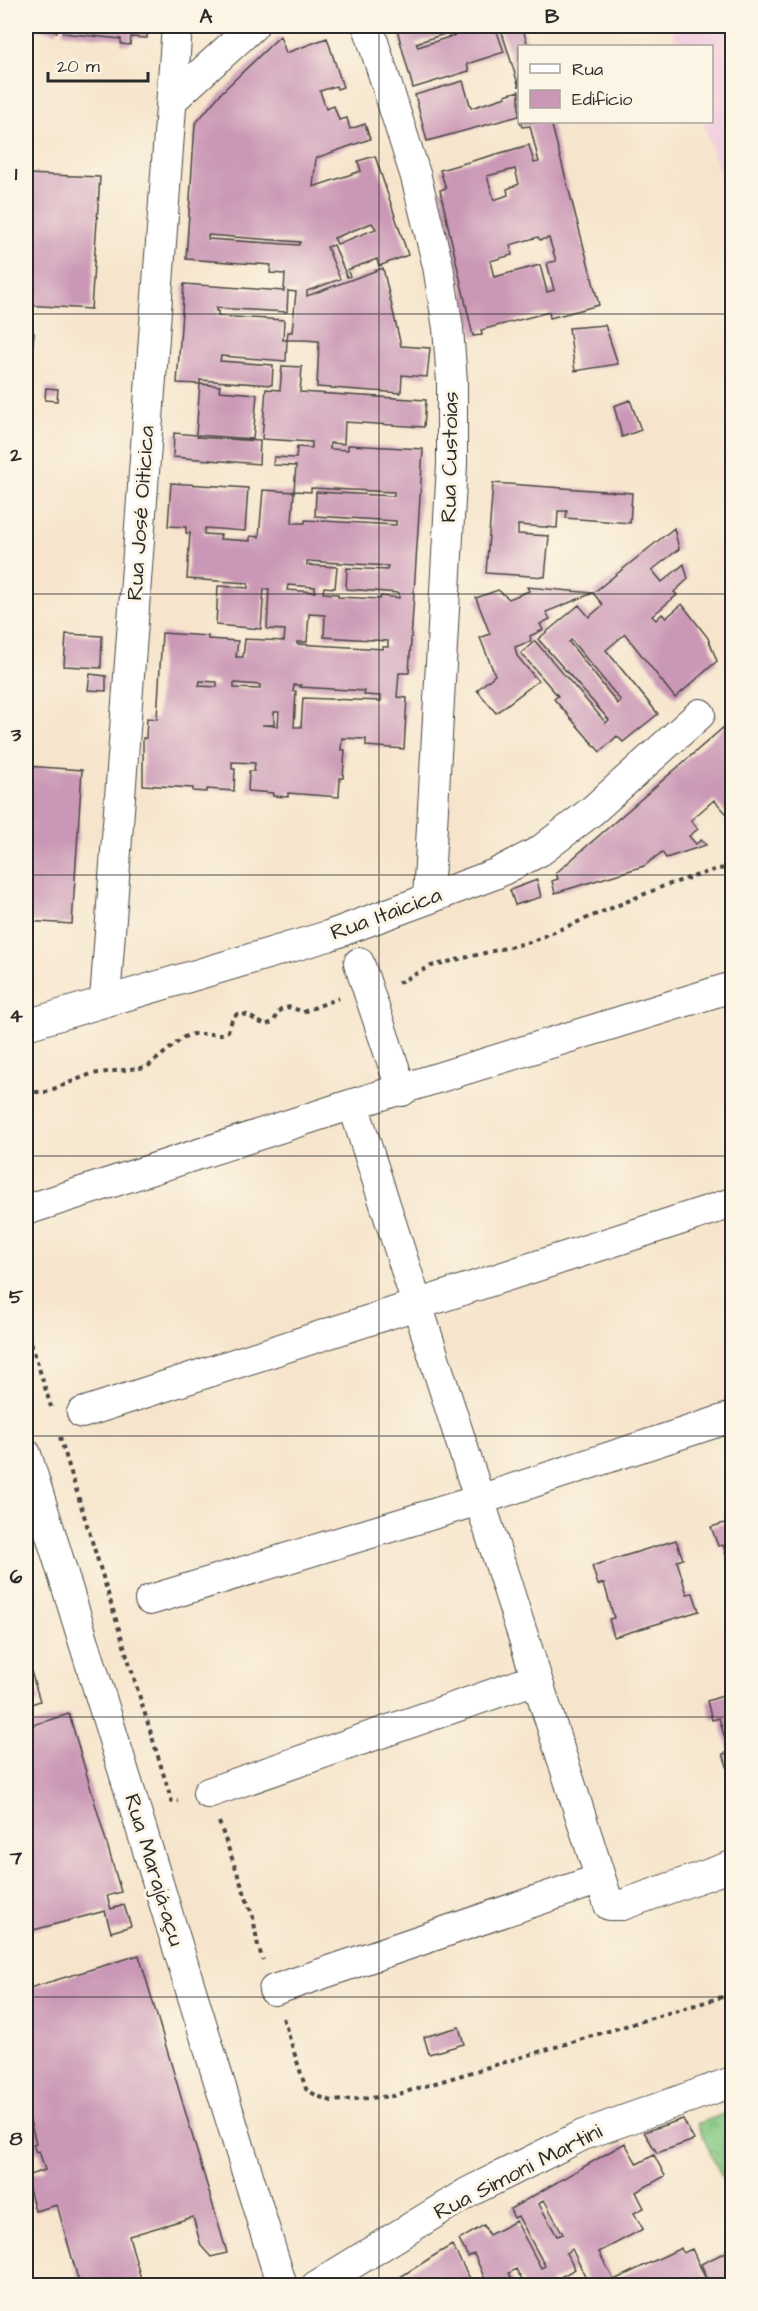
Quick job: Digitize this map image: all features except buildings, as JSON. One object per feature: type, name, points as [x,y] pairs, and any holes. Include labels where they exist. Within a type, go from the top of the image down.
[{"type":"street","name":"Rua José Oiticica","points":[[105,1000],[177,26]]},
{"type":"street","points":[[172,100],[253,26]]},
{"type":"street","name":"Rua Custoias","points":[[368,26],[416,177],[438,266],[448,328],[452,382],[452,464],[428,899]]},
{"type":"street","name":"Rua Itaicica","points":[[26,1025],[328,936],[495,874],[540,851],[592,811],[700,714]]},
{"type":"street","points":[[358,963],[402,1091]]},
{"type":"street","points":[[26,1210],[353,1104],[402,1091],[732,987]]},
{"type":"street","points":[[353,1104],[607,1901],[612,1906],[622,1905],[732,1866]]},
{"type":"street","points":[[69,1419],[732,1203]]},
{"type":"street","points":[[150,1600],[479,1500],[732,1417]]},
{"type":"street","name":"Rua Marajá-açu","points":[[26,1454],[282,2286]]},
{"type":"street","points":[[208,1793],[536,1679]]},
{"type":"street","points":[[274,1990],[600,1879]]},
{"type":"street","name":"Rua Simoni Martini","points":[[316,2286],[467,2193],[583,2135],[732,2082]]},
{"type":"path","points":[[26,1326],[53,1415]]},
{"type":"path","points":[[69,1419],[172,1803],[208,1793],[253,1917],[258,1946],[306,2089],[332,2101],[392,2096],[732,1994]]},
{"type":"shaded area","points":[[671,26],[732,26],[732,212],[703,123],[713,123],[713,45],[678,45]]},
{"type":"green space","points":[[732,2111],[732,2199],[697,2124]]}]
